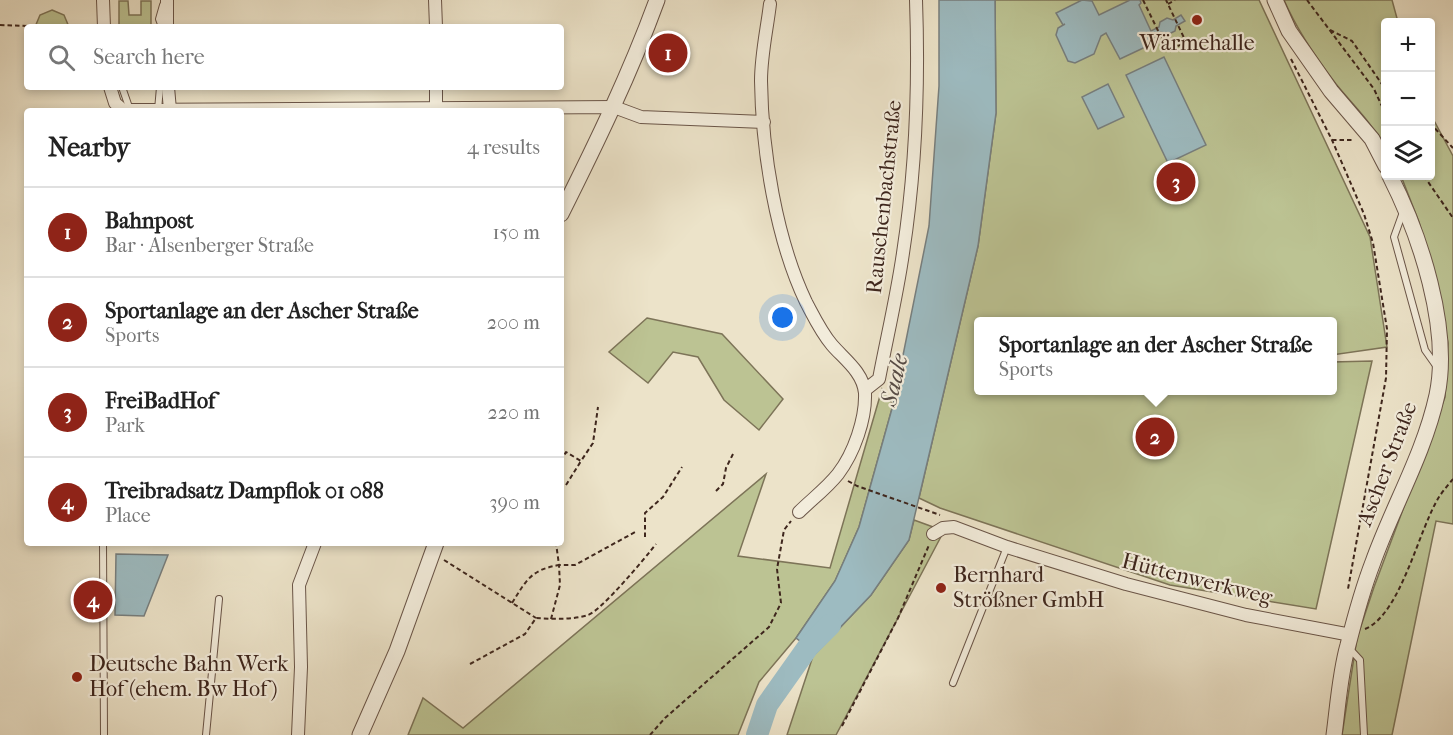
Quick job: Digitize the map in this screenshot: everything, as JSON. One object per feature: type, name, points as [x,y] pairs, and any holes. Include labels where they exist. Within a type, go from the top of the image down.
[{"type":"street","points":[[167,0],[167,24]]},
{"type":"street","points":[[435,0],[436,24]]},
{"type":"street","points":[[564,208],[614,107],[657,0]]},
{"type":"street","name":"Rauschenbachstraße","points":[[865,390],[879,379],[903,252],[915,144],[918,55],[916,0]]},
{"type":"street","points":[[1275,0],[1289,31],[1331,90],[1372,139],[1381,156]]},
{"type":"street","points":[[104,1],[104,24]]},
{"type":"street","points":[[769,2],[761,79],[771,184],[796,280],[819,327],[833,346],[849,361],[865,390],[864,407],[847,459],[837,475],[799,512]]},
{"type":"street","points":[[111,90],[115,103],[122,108]]},
{"type":"street","points":[[164,108],[167,90]]},
{"type":"street","points":[[436,90],[436,108]]},
{"type":"street","points":[[525,108],[614,107],[641,117],[764,122]]},
{"type":"street","name":"Ascher Straße","points":[[1334,735],[1349,641],[1373,562],[1422,444],[1437,394],[1441,342],[1428,279],[1405,206],[1392,180]]},
{"type":"street","name":"Hüttenwerkweg","points":[[933,534],[943,528],[954,527],[1007,547],[1126,584],[1349,641]]},
{"type":"street","points":[[298,735],[301,668],[299,585],[314,546]]},
{"type":"street","points":[[360,735],[397,651],[434,548]]},
{"type":"lane","points":[[161,24],[159,19],[163,4],[167,0]]},
{"type":"lane","points":[[104,1],[110,14],[108,24]]},
{"type":"lane","points":[[122,90],[125,108]]},
{"type":"lane","points":[[161,90],[164,108]]},
{"type":"lane","points":[[1405,206],[1394,237],[1425,350],[1439,371]]},
{"type":"lane","points":[[103,546],[104,735]]},
{"type":"lane","points":[[953,683],[1007,547]]},
{"type":"lane","points":[[206,735],[219,599]]},
{"type":"lane","points":[[1349,641],[1360,660],[1364,735]]},
{"type":"path","points":[[1143,0],[1167,51],[1186,42],[1166,0]]},
{"type":"path","points":[[1168,4],[1175,0]]},
{"type":"path","points":[[1307,0],[1374,89],[1381,104]]},
{"type":"path","points":[[0,25],[24,26]]},
{"type":"path","points":[[1329,30],[1352,41],[1381,83]]},
{"type":"path","points":[[1291,59],[1332,140],[1364,214],[1373,243],[1387,329],[1386,378],[1347,591]]},
{"type":"path","points":[[1434,126],[1453,148]]},
{"type":"path","points":[[1427,180],[1453,218]]},
{"type":"path","points":[[566,485],[593,443],[598,407]]},
{"type":"path","points":[[564,456],[566,452],[581,461]]},
{"type":"path","points":[[716,491],[723,484],[726,468],[733,454]]},
{"type":"path","points":[[645,537],[645,513],[663,497],[682,467]]},
{"type":"path","points":[[1349,641],[1373,626],[1391,605],[1438,498],[1453,479]]},
{"type":"path","points":[[857,486],[926,511]]},
{"type":"path","points":[[650,735],[665,718],[769,627],[781,603],[777,569],[784,530],[799,512]]},
{"type":"path","points":[[512,603],[524,583],[541,568],[574,565],[637,531]]},
{"type":"path","points":[[842,726],[898,618],[933,534]]},
{"type":"path","points":[[434,548],[536,618],[551,619],[590,615],[641,565],[656,544]]},
{"type":"path","points":[[551,619],[560,585],[556,546]]},
{"type":"path","points":[[470,664],[525,634],[536,618]]},
{"type":"green space","points":[[995,0],[1259,0],[1370,237],[1387,347],[1337,354],[1337,317],[974,317],[974,395],[1337,395],[1337,362],[1372,361],[1316,609],[1170,585],[940,508],[919,498],[978,246],[996,113]]},
{"type":"green space","points":[[1284,0],[1392,0],[1397,18],[1381,18],[1381,140],[1314,54]]},
{"type":"green space","points":[[119,1],[128,1],[129,15],[141,15],[141,1],[151,1],[151,24],[119,24]]},
{"type":"green space","points":[[52,10],[64,15],[68,24],[36,24],[40,15]]},
{"type":"green space","points":[[1435,122],[1453,156],[1453,524],[1436,521],[1392,735],[1342,735],[1357,638],[1445,397],[1448,343],[1434,274],[1419,222],[1403,180],[1435,180]]},
{"type":"green space","points":[[647,318],[722,334],[783,399],[759,430],[724,400],[698,357],[673,352],[648,383],[609,352]]},
{"type":"green space","points":[[882,389],[893,405],[859,527],[835,581],[796,638],[759,682],[738,735],[408,735],[423,698],[463,728],[766,474],[738,556],[830,568]]},
{"type":"green space","points":[[914,520],[944,531],[836,735],[787,735],[813,656],[871,595],[909,540]]},
{"type":"water","points":[[939,0],[995,0],[996,113],[978,246],[909,540],[871,595],[813,656],[808,647],[796,638],[835,581],[859,527],[893,405],[929,226],[939,86]]},
{"type":"water","points":[[1082,0],[1092,1],[1099,15],[1130,0],[1140,0],[1139,5],[1151,31],[1159,27],[1160,22],[1167,18],[1173,20],[1181,15],[1185,21],[1176,26],[1175,31],[1167,35],[1161,32],[1154,36],[1156,42],[1120,59],[1106,33],[1101,36],[1094,54],[1075,63],[1068,61],[1056,35],[1058,28],[1065,24],[1063,25],[1056,13]]},
{"type":"water","points":[[1164,57],[1206,145],[1168,163],[1126,75]]},
{"type":"water","points":[[1108,84],[1124,117],[1098,129],[1082,97]]},
{"type":"water","points":[[116,554],[168,555],[144,616],[115,615]]},
{"type":"waterway","name":"Saale","points":[[757,735],[767,705],[808,647],[830,625]]},
{"type":"place","name":"Wärmehalle","points":[[1197,20]]},
{"type":"place","name":"Bahnpost","points":[[668,53]]},
{"type":"place","name":"FreiBadHof","points":[[1176,182]]},
{"type":"place","name":"Sportanlage an der Ascher Straße","points":[[1155,437]]},
{"type":"place","name":"Bernhard Strößner GmbH","points":[[941,588]]},
{"type":"place","name":"Treibradsatz Dampflok 01 088","points":[[93,600]]},
{"type":"place","name":"Deutsche Bahn Werk Hof (ehem. Bw Hof)","points":[[77,677]]}]
